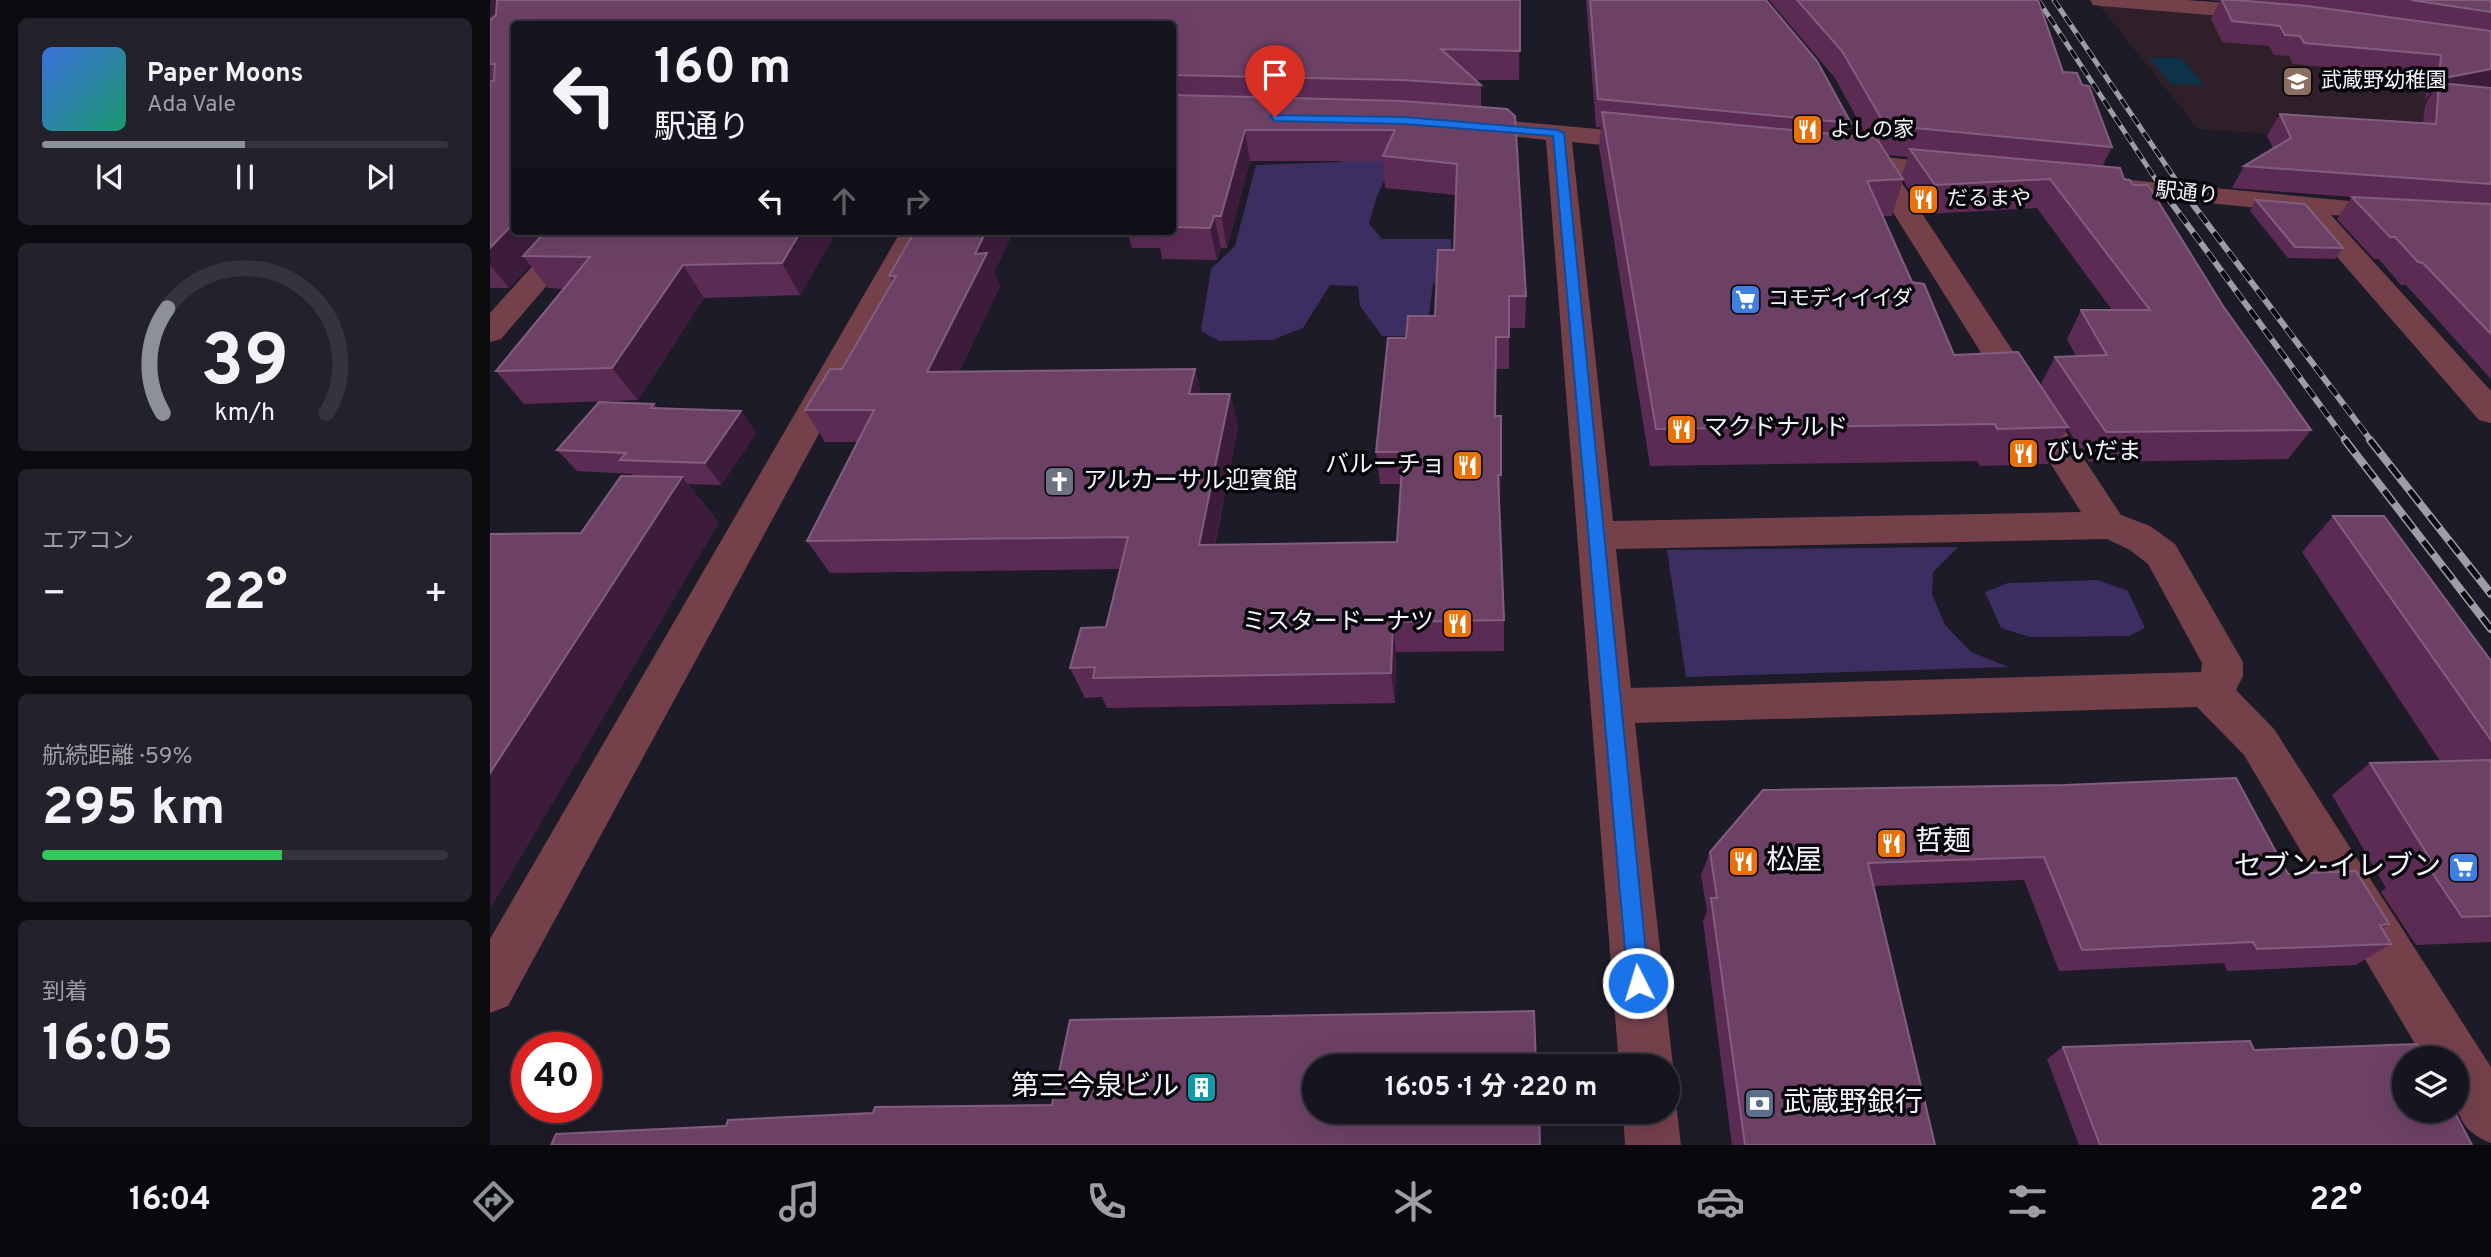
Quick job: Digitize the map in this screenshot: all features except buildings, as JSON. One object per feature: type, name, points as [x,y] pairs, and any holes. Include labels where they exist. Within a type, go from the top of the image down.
[{"type":"street","points":[[2101,0],[2292,15],[2283,0]]},
{"type":"street","points":[[1442,124],[1679,145]]},
{"type":"street","points":[[1558,133],[1645,1054]]},
{"type":"street","points":[[1866,156],[2108,526]]},
{"type":"street","points":[[1813,158],[1866,156],[1975,173]]},
{"type":"street","name":"駅通り","points":[[2068,182],[2307,206],[2491,217]]},
{"type":"street","points":[[2307,206],[2491,412]]},
{"type":"street","points":[[490,332],[576,235]]},
{"type":"street","points":[[490,988],[913,235]]},
{"type":"street","points":[[1597,535],[2108,526],[2138,536],[2162,554],[2222,662],[2224,672],[2218,683],[2207,689],[1613,706]]},
{"type":"street","points":[[2207,689],[2259,742],[2447,1046]]},
{"type":"street","points":[[2469,1081],[2491,1116]]},
{"type":"street","points":[[1652,1124],[1654,1145]]},
{"type":"shaded area","name":"武蔵野幼稚園","points":[[2098,4],[2405,32],[2491,167],[2331,138],[2198,129]]},
{"type":"shaded area","points":[[1351,154],[1396,155],[1377,196],[1369,224],[1382,239],[1451,239],[1452,274],[1433,284],[1426,337],[1382,336],[1360,306],[1358,286],[1330,285],[1303,328],[1272,340],[1219,341],[1201,331],[1211,269],[1235,246],[1256,165],[1339,162]]},
{"type":"shaded area","points":[[1958,547],[1933,572],[1932,594],[1945,625],[1971,652],[2008,667],[1686,677],[1667,550]]},
{"type":"shaded area","points":[[2098,580],[2128,591],[2145,628],[2129,636],[2030,637],[2001,628],[1985,592],[2008,583]]},
{"type":"water","points":[[2149,58],[2181,58],[2204,85],[2171,84]]},
{"type":"railway","points":[[2038,0],[2166,195]]},
{"type":"railway","points":[[2054,0],[2186,195]]},
{"type":"railway","points":[[2165,194],[2347,442]]},
{"type":"railway","points":[[2185,194],[2372,442]]},
{"type":"railway","points":[[2345,440],[2491,629]]},
{"type":"railway","points":[[2370,440],[2491,594]]},
{"type":"place","name":"武蔵野幼稚園","points":[[2298,81]]},
{"type":"place","name":"よしの家","points":[[1807,130]]},
{"type":"place","name":"だるまや","points":[[1924,199]]},
{"type":"place","name":"コモディイイダ","points":[[1745,299]]},
{"type":"place","name":"マクドナルド","points":[[1681,429]]},
{"type":"place","name":"びいだま","points":[[2023,453]]},
{"type":"place","name":"バルーチョ","points":[[1468,466]]},
{"type":"place","name":"アルカーサル迎賓館","points":[[1060,482]]},
{"type":"place","name":"ミスタードーナツ","points":[[1457,623]]},
{"type":"place","name":"哲麺","points":[[1892,843]]},
{"type":"place","name":"松屋","points":[[1743,862]]},
{"type":"place","name":"セブン-イレブン","points":[[2464,868]]},
{"type":"place","name":"第三今泉ビル","points":[[1202,1088]]},
{"type":"place","name":"武蔵野銀行","points":[[1760,1104]]},
{"type":"route","points":[[1275,117],[1404,121],[1558,133],[1638,983]]}]
